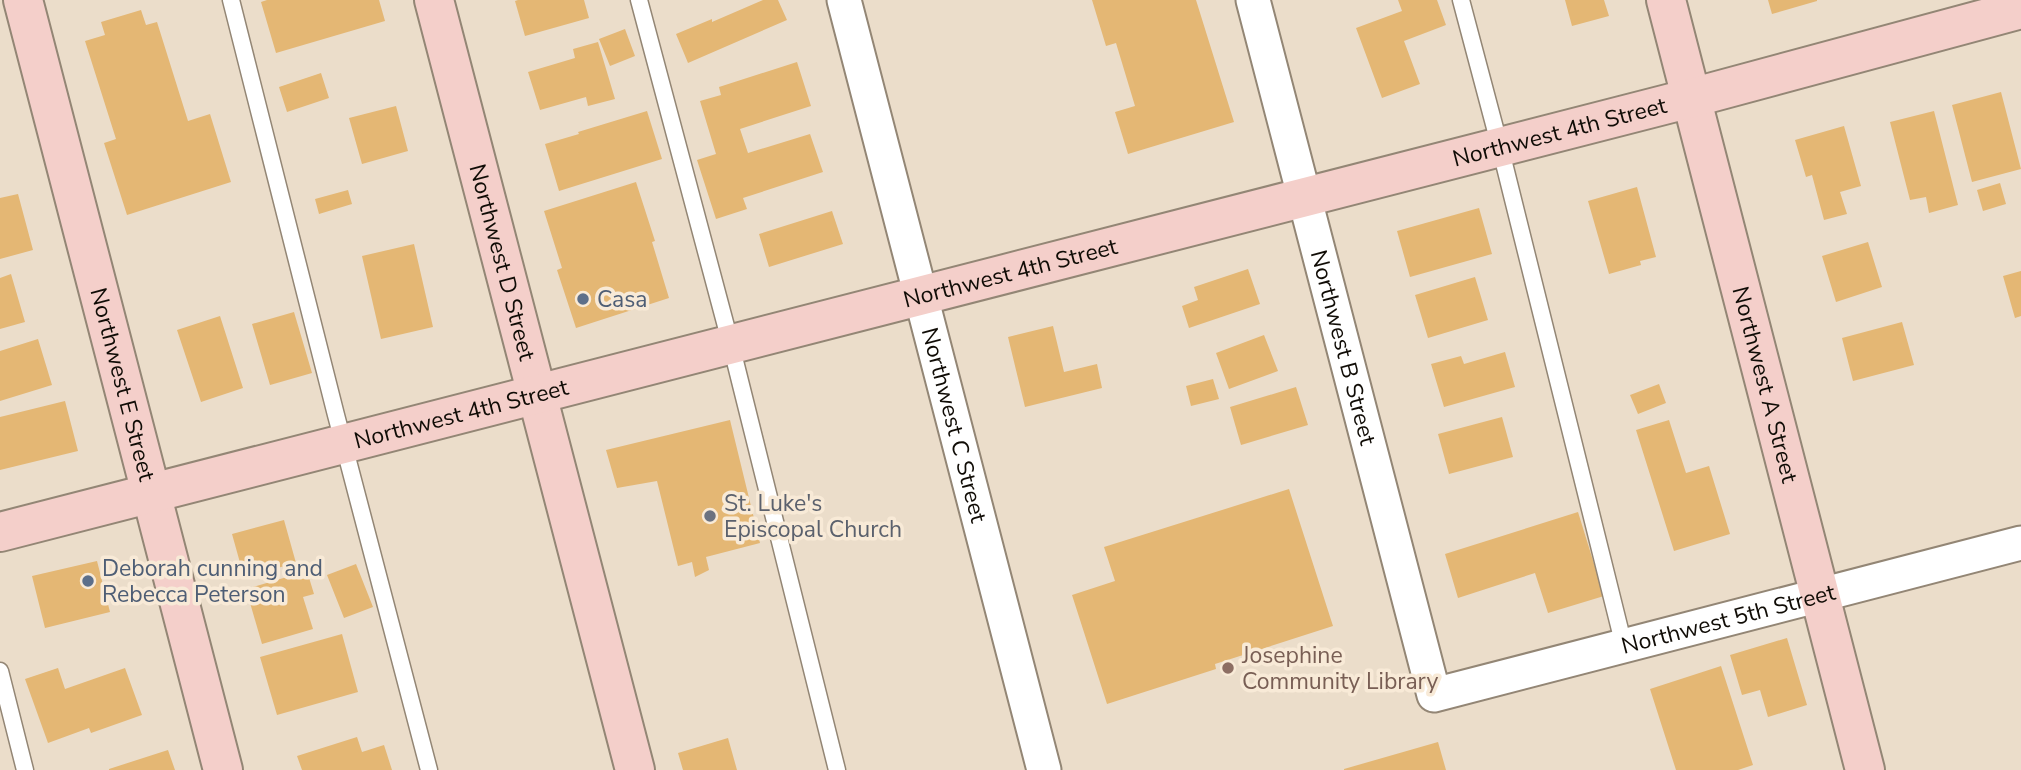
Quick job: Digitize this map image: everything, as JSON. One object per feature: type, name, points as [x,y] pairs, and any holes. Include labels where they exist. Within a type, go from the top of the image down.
[{"type":"street","points":[[0,3],[13,0]]},
{"type":"street","name":"Northwest E Street","points":[[23,0],[223,770]]},
{"type":"street","name":"Northwest D Street","points":[[434,0],[635,770]]},
{"type":"street","name":"Northwest C Street","points":[[844,0],[1044,770]]},
{"type":"street","name":"Northwest B Street","points":[[1253,0],[1434,695]]},
{"type":"street","name":"Northwest A Street","points":[[1665,0],[1866,770]]},
{"type":"street","name":"Northwest 4th Street","points":[[0,532],[1691,98],[2021,9]]},
{"type":"street","name":"Northwest 5th Street","points":[[1434,695],[2021,543]]},
{"type":"lane","points":[[231,0],[343,444],[429,770]]},
{"type":"lane","points":[[639,0],[731,345],[837,770]]},
{"type":"lane","points":[[1461,0],[1624,646]]},
{"type":"lane","points":[[0,671],[25,770]]},
{"type":"building","points":[[379,0],[385,21],[276,53],[261,2]]},
{"type":"building","points":[[584,0],[589,18],[525,36],[515,1]]},
{"type":"building","points":[[763,0],[778,0],[787,20],[688,63],[676,34]]},
{"type":"building","points":[[1092,0],[1196,0],[1234,122],[1128,154],[1115,112],[1135,106],[1116,43],[1106,46]]},
{"type":"building","points":[[1398,0],[1437,0],[1446,25],[1404,41],[1420,84],[1382,98],[1356,28],[1402,11]]},
{"type":"building","points":[[1565,0],[1604,0],[1609,16],[1572,26]]},
{"type":"building","points":[[1768,0],[1817,0],[1817,1],[1772,14]]},
{"type":"building","points":[[141,10],[146,25],[157,22],[188,121],[210,114],[231,182],[127,215],[104,143],[116,139],[85,41],[105,35],[101,22]]},
{"type":"building","points":[[625,29],[635,56],[610,66],[599,39]]},
{"type":"building","points":[[598,42],[615,99],[588,106],[586,97],[540,110],[528,72],[575,58],[573,49]]},
{"type":"building","points":[[797,62],[811,106],[740,129],[748,153],[810,134],[823,172],[743,198],[747,209],[716,219],[697,160],[716,154],[700,101],[721,95],[719,87]]},
{"type":"building","points":[[321,73],[329,98],[287,112],[279,87]]},
{"type":"building","points":[[2001,92],[2021,169],[1972,182],[1952,105]]},
{"type":"building","points":[[396,106],[408,151],[362,164],[349,118]]},
{"type":"building","points":[[647,111],[662,159],[559,191],[545,144]]},
{"type":"building","points":[[1934,111],[1958,205],[1929,213],[1926,197],[1910,200],[1890,122]]},
{"type":"building","points":[[1844,126],[1861,186],[1840,192],[1847,214],[1824,220],[1812,175],[1806,177],[1795,140]]},
{"type":"building","points":[[636,182],[655,241],[652,242],[669,298],[576,328],[557,270],[562,268],[544,211]]},
{"type":"building","points":[[2000,183],[2006,204],[1983,211],[1977,190]]},
{"type":"building","points":[[1637,187],[1656,257],[1640,261],[1641,265],[1609,274],[1588,201]]},
{"type":"building","points":[[348,190],[352,204],[319,214],[315,199]]},
{"type":"building","points":[[18,194],[33,250],[0,259],[0,198]]},
{"type":"building","points":[[1479,208],[1492,254],[1410,277],[1397,231]]},
{"type":"building","points":[[832,211],[843,244],[769,267],[759,234]]},
{"type":"building","points":[[1868,242],[1882,287],[1836,302],[1822,256]]},
{"type":"building","points":[[414,244],[433,327],[381,339],[362,256]]},
{"type":"building","points":[[1248,269],[1260,304],[1189,328],[1182,306],[1198,300],[1194,287]]},
{"type":"building","points":[[2021,271],[2021,316],[2015,318],[2003,276]]},
{"type":"building","points":[[11,274],[25,322],[0,329],[0,278]]},
{"type":"building","points":[[1475,277],[1488,320],[1428,338],[1415,295]]},
{"type":"building","points":[[294,312],[312,373],[270,385],[252,324]]},
{"type":"building","points":[[220,316],[243,388],[201,402],[177,330]]},
{"type":"building","points":[[1902,322],[1914,365],[1853,381],[1842,338]]},
{"type":"building","points":[[1053,326],[1064,372],[1097,364],[1102,388],[1025,407],[1008,337]]},
{"type":"building","points":[[1264,335],[1278,371],[1229,389],[1216,353]]},
{"type":"building","points":[[38,339],[52,385],[0,401],[0,351]]},
{"type":"building","points":[[1505,352],[1515,387],[1444,407],[1431,364],[1461,356],[1464,364]]},
{"type":"building","points":[[1213,379],[1219,399],[1191,406],[1186,386]]},
{"type":"building","points":[[1659,384],[1666,403],[1638,414],[1630,395]]},
{"type":"building","points":[[1296,387],[1308,425],[1241,445],[1230,407]]},
{"type":"building","points":[[65,401],[78,451],[0,470],[0,417]]},
{"type":"building","points":[[1502,417],[1513,457],[1449,474],[1438,434]]},
{"type":"building","name":"St. Luke's Episcopal Church","points":[[730,420],[760,543],[706,557],[709,570],[695,577],[692,562],[678,566],[657,481],[617,488],[606,450]]},
{"type":"building","points":[[1669,420],[1686,473],[1709,466],[1730,534],[1674,551],[1636,430]]},
{"type":"building","points":[[1289,489],[1333,626],[1215,664],[1216,669],[1107,704],[1072,595],[1115,581],[1104,547]]},
{"type":"building","points":[[1578,512],[1604,596],[1548,613],[1535,573],[1458,598],[1445,554]]},
{"type":"building","points":[[284,520],[296,563],[244,577],[232,534]]},
{"type":"building","points":[[97,561],[110,612],[45,628],[32,576]]},
{"type":"building","points":[[356,564],[373,607],[344,618],[327,575]]},
{"type":"building","points":[[307,571],[314,594],[303,597],[313,629],[262,644],[246,589]]},
{"type":"building","points":[[342,634],[358,692],[277,715],[260,657]]},
{"type":"building","points":[[1787,638],[1807,705],[1768,717],[1760,690],[1742,695],[1730,655]]},
{"type":"building","points":[[1721,666],[1753,765],[1738,770],[1676,770],[1650,689]]},
{"type":"building","points":[[58,668],[65,689],[125,668],[142,715],[91,733],[89,728],[48,743],[25,679]]},
{"type":"building","points":[[357,737],[362,752],[384,745],[392,770],[302,770],[297,756]]},
{"type":"building","points":[[728,738],[737,770],[683,770],[678,753]]},
{"type":"building","points":[[1438,742],[1446,770],[1344,770],[1344,769]]},
{"type":"building","points":[[168,750],[175,770],[109,770],[109,769]]},
{"type":"place","name":"Casa","points":[[583,299]]},
{"type":"place","name":"St. Luke's Episcopal Church","points":[[710,516]]},
{"type":"place","name":"Deborah cunning and Rebecca Peterson","points":[[88,581]]},
{"type":"place","name":"Josephine Community Library","points":[[1228,668]]}]
